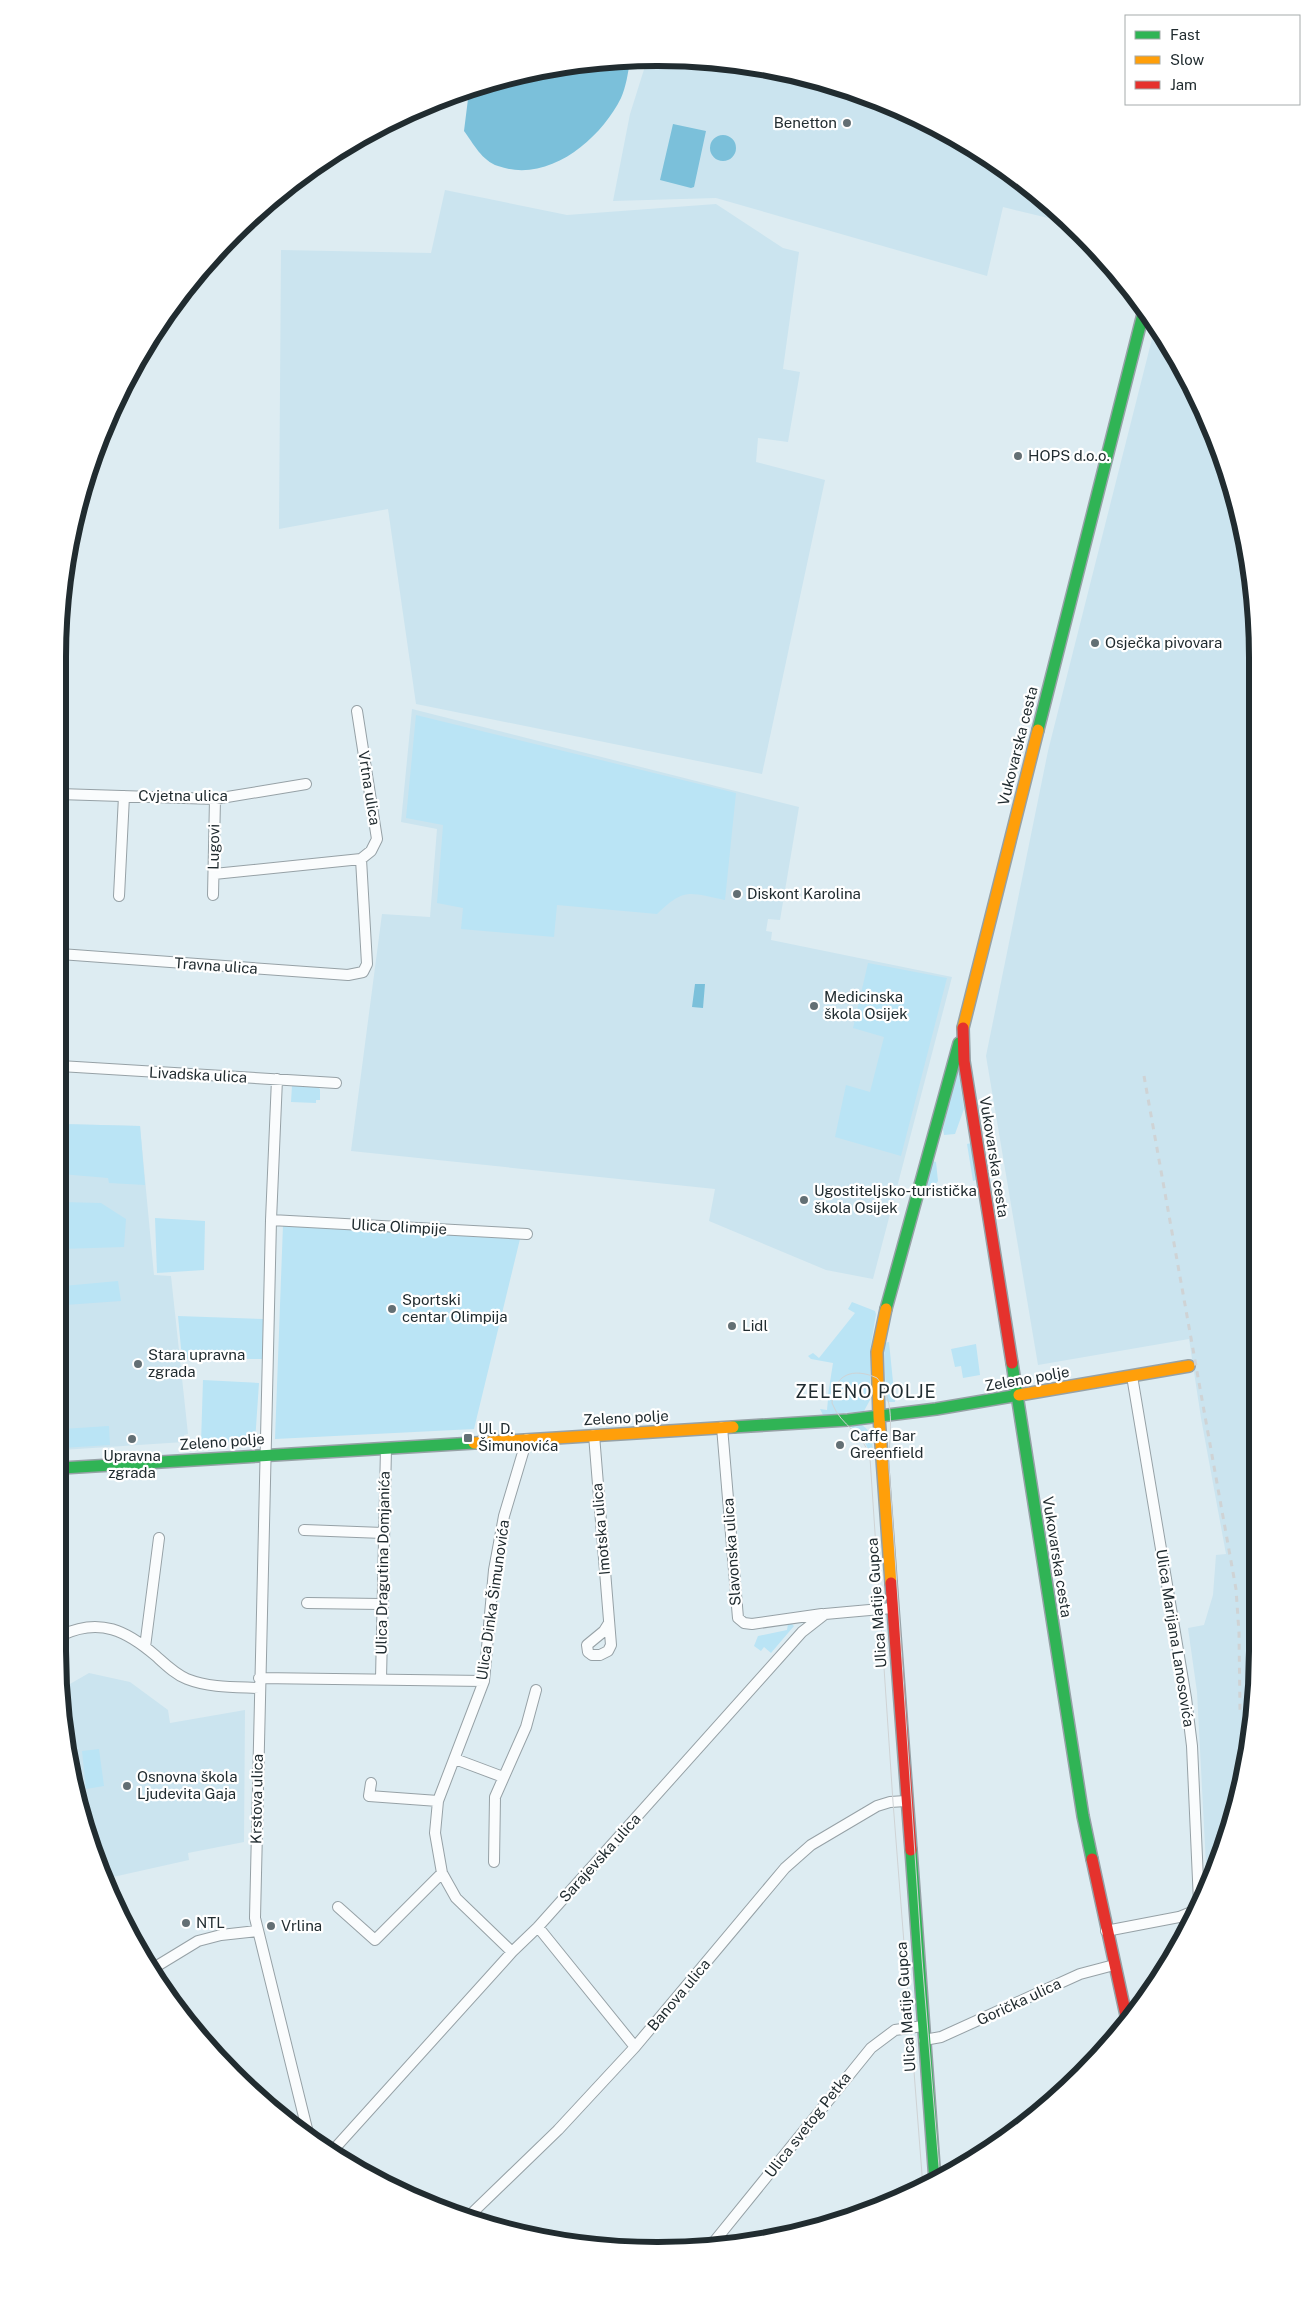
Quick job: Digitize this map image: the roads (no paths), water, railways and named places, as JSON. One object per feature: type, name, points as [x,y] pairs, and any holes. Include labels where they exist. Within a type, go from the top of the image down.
[{"type":"main road","name":"Vukovarska cesta","points":[[1126,2011],[1106,1931],[1083,1816],[964,1061],[962,1032],[1142,319]]},
{"type":"main road","name":"Ulica Matije Gupca","points":[[934,2173],[892,1608],[877,1364],[879,1336],[962,1032]]},
{"type":"main road","name":"Zeleno polje","points":[[66,1468],[879,1416],[1016,1396],[1189,1366]]},
{"type":"street","name":"Vrtna ulica","points":[[357,711],[377,840],[371,851],[361,859]]},
{"type":"street","name":"Cvjetna ulica","points":[[66,794],[215,799],[306,784]]},
{"type":"street","points":[[119,896],[124,796]]},
{"type":"street","name":"Lugovi","points":[[213,895],[215,799]]},
{"type":"street","points":[[214,874],[361,859]]},
{"type":"street","name":"Travna ulica","points":[[66,954],[348,975],[363,972],[367,964],[361,859]]},
{"type":"street","name":"Livadska ulica","points":[[66,1066],[336,1083]]},
{"type":"street","points":[[266,1454],[271,1220],[277,1080]]},
{"type":"street","name":"Ulica Olimpije","points":[[271,1220],[526,1234]]},
{"type":"street","name":"Ulica Marijana Lanosovića","points":[[1132,1376],[1186,1698],[1192,1746],[1198,1889]]},
{"type":"street","name":"Slavonska ulica","points":[[722,1427],[736,1613],[740,1620],[752,1624],[825,1614]]},
{"type":"street","name":"Imotska ulica","points":[[594,1435],[609,1623]]},
{"type":"street","name":"Ulica Dinka Šimunovića","points":[[512,1952],[456,1898],[442,1873],[435,1833],[438,1801],[484,1681],[494,1570],[500,1534],[527,1439]]},
{"type":"street","name":"Ulica Dragutina Domjanića","points":[[381,1679],[381,1604],[386,1448]]},
{"type":"street","name":"Krstova ulica","points":[[266,1454],[259,1683],[256,1851],[257,1930],[305,2125]]},
{"type":"street","points":[[304,1530],[383,1533]]},
{"type":"street","points":[[145,1646],[159,1538]]},
{"type":"street","points":[[307,1602],[381,1604]]},
{"type":"street","points":[[825,1614],[892,1608]]},
{"type":"street","name":"Sarajevska ulica","points":[[336,2147],[512,1952],[538,1927],[802,1632],[825,1614]]},
{"type":"street","points":[[66,1633],[81,1628],[103,1626],[145,1646],[175,1672],[186,1678],[199,1683],[224,1687],[259,1683],[381,1679],[484,1681]]},
{"type":"street","points":[[494,1862],[494,1797],[526,1727],[536,1690]]},
{"type":"street","points":[[455,1759],[503,1777]]},
{"type":"street","points":[[371,1783],[369,1796],[438,1801]]},
{"type":"street","name":"Banova ulica","points":[[473,2212],[558,2130],[635,2047],[770,1883],[797,1856],[825,1835],[876,1806],[890,1802],[906,1801]]},
{"type":"street","points":[[338,1907],[375,1940],[442,1873]]},
{"type":"street","points":[[1106,1931],[1179,1918],[1187,1914]]},
{"type":"street","points":[[538,1927],[635,2047]]},
{"type":"street","points":[[158,1966],[198,1941],[221,1935],[257,1930]]},
{"type":"street","name":"Gorička ulica","points":[[924,2040],[941,2038],[1080,1974],[1114,1965]]},
{"type":"street","name":"Ulica svetog Petka","points":[[717,2238],[871,2048],[895,2030],[923,2026]]},
{"type":"tram line","points":[[922,2179],[893,1802],[870,1458],[863,1442],[841,1418],[832,1403],[836,1385],[840,1379],[852,1373],[860,1373],[877,1378],[884,1388],[890,1410],[889,1467],[922,1959],[939,2170]]},
{"type":"railway","points":[[1144,1076],[1236,1589],[1239,1633],[1240,1711]]},
{"type":"place","name":"Benetton","points":[[847,123]]},
{"type":"place","name":"HOPS d.o.o.","points":[[1018,456]]},
{"type":"place","name":"Osječka pivovara","points":[[1095,643]]},
{"type":"place","name":"Diskont Karolina","points":[[737,894]]},
{"type":"place","name":"Medicinska škola Osijek","points":[[814,1006]]},
{"type":"place","name":"Ugostiteljsko-turistička škola Osijek","points":[[804,1200]]},
{"type":"place","name":"Sportski centar Olimpija","points":[[392,1309]]},
{"type":"place","name":"Lidl","points":[[732,1326]]},
{"type":"place","name":"Stara upravna zgrada","points":[[138,1364]]},
{"type":"place","name":"Ul. D. Šimunovića","points":[[468,1438]]},
{"type":"place","name":"Upravna zgrada","points":[[132,1439]]},
{"type":"place","name":"Caffe Bar Greenfield","points":[[840,1445]]},
{"type":"place","name":"Osnovna škola Ljudevita Gaja","points":[[127,1786]]},
{"type":"place","name":"NTL","points":[[186,1923]]},
{"type":"place","name":"Vrlina","points":[[271,1926]]},
{"type":"district","name":"ZELENO POLJE","points":[[866,1392]]}]
